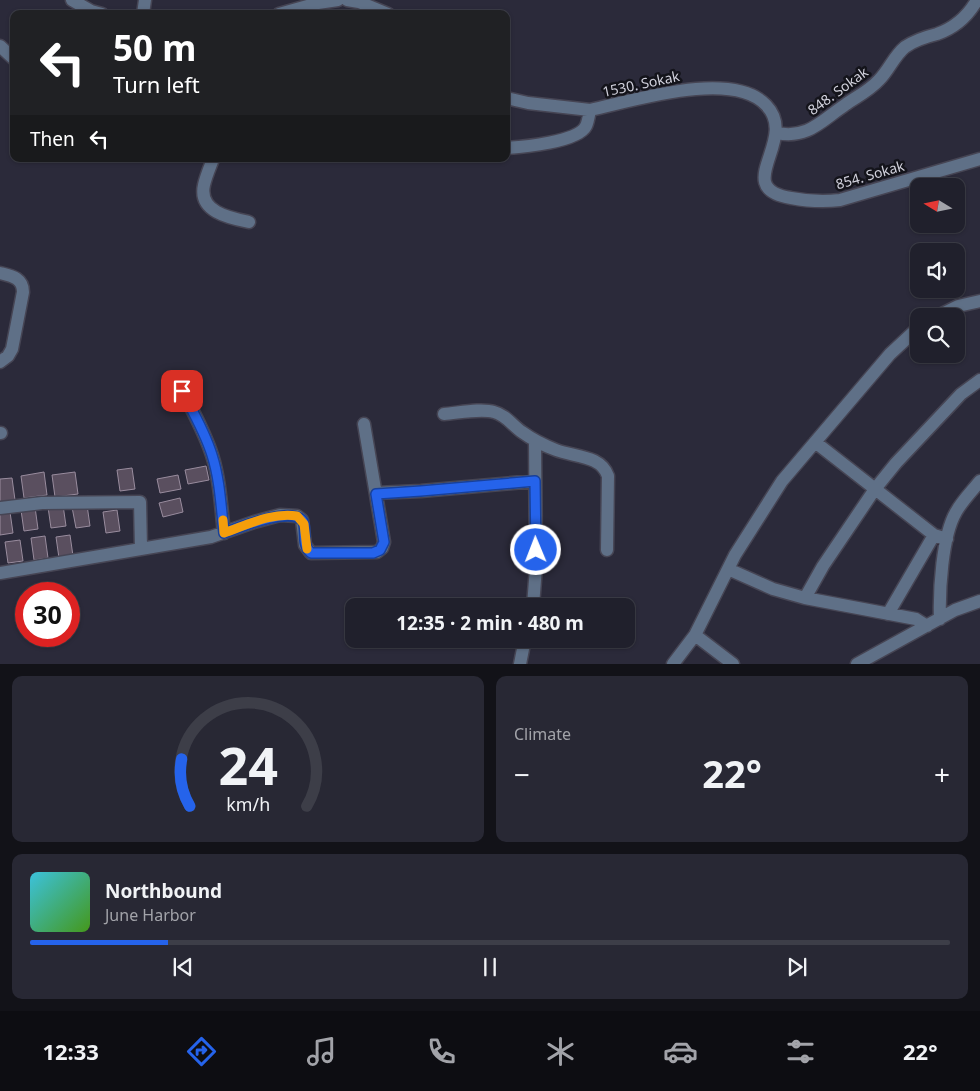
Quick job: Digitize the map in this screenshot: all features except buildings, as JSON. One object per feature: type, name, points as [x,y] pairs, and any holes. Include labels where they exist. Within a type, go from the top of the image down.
[{"type":"street","points":[[72,0],[89,10]]},
{"type":"street","points":[[292,10],[317,2],[338,0]]},
{"type":"street","points":[[347,0],[359,2],[378,10]]},
{"type":"street","name":"848. Sokak","points":[[777,133],[786,135],[798,134],[818,126],[880,80],[904,48],[922,38],[955,25],[977,0]]},
{"type":"street","points":[[0,46],[10,55]]},
{"type":"street","name":"1530. Sokak","points":[[510,148],[543,144],[580,134],[586,126],[590,110],[690,89],[737,90],[756,97],[773,114],[777,133]]},
{"type":"street","points":[[510,99],[528,103],[590,110]]},
{"type":"street","name":"854. Sokak","points":[[777,133],[766,167],[765,184],[769,189],[782,196],[805,200],[829,202],[840,200],[980,159]]},
{"type":"street","points":[[212,162],[204,185],[205,201],[214,210],[225,216],[249,222]]},
{"type":"street","points":[[0,273],[18,279],[24,292],[12,349],[8,356],[0,362]]},
{"type":"street","points":[[954,308],[980,301]]},
{"type":"street","points":[[674,664],[695,635],[728,569],[782,481],[890,354],[910,335]]},
{"type":"street","points":[[805,598],[823,566],[875,490],[896,463],[961,394],[980,380]]},
{"type":"street","points":[[182,391],[213,456],[218,480],[224,533]]},
{"type":"street","points":[[444,414],[494,412],[504,416],[535,442],[563,453],[596,461],[605,467],[608,476],[608,550]]},
{"type":"street","points":[[0,573],[210,537],[254,522],[280,516],[300,518],[304,524],[305,545],[311,553],[377,552],[382,548],[384,542],[364,424]]},
{"type":"street","points":[[534,598],[536,567],[535,442]]},
{"type":"street","points":[[815,442],[934,535],[947,539]]},
{"type":"street","points":[[376,494],[535,481]]},
{"type":"street","points":[[940,619],[941,587],[947,539],[956,511],[980,481]]},
{"type":"street","points":[[0,508],[50,503],[140,502],[141,548]]},
{"type":"street","points":[[888,614],[934,535]]},
{"type":"street","points":[[728,569],[774,589],[805,598],[916,619],[927,626]]},
{"type":"street","points":[[857,664],[965,606],[980,601]]},
{"type":"street","points":[[695,635],[733,664]]},
{"type":"street","points":[[520,664],[523,648]]},
{"type":"slow traffic","points":[[223,520],[224,533],[254,522],[280,516],[297,516],[304,524],[305,545],[307,549]]},
{"type":"route","points":[[182,391],[213,456],[220,492],[224,533],[254,522],[280,516],[297,516],[304,524],[305,545],[311,553],[373,553],[380,550],[384,545],[376,494],[535,481],[536,550]]}]
